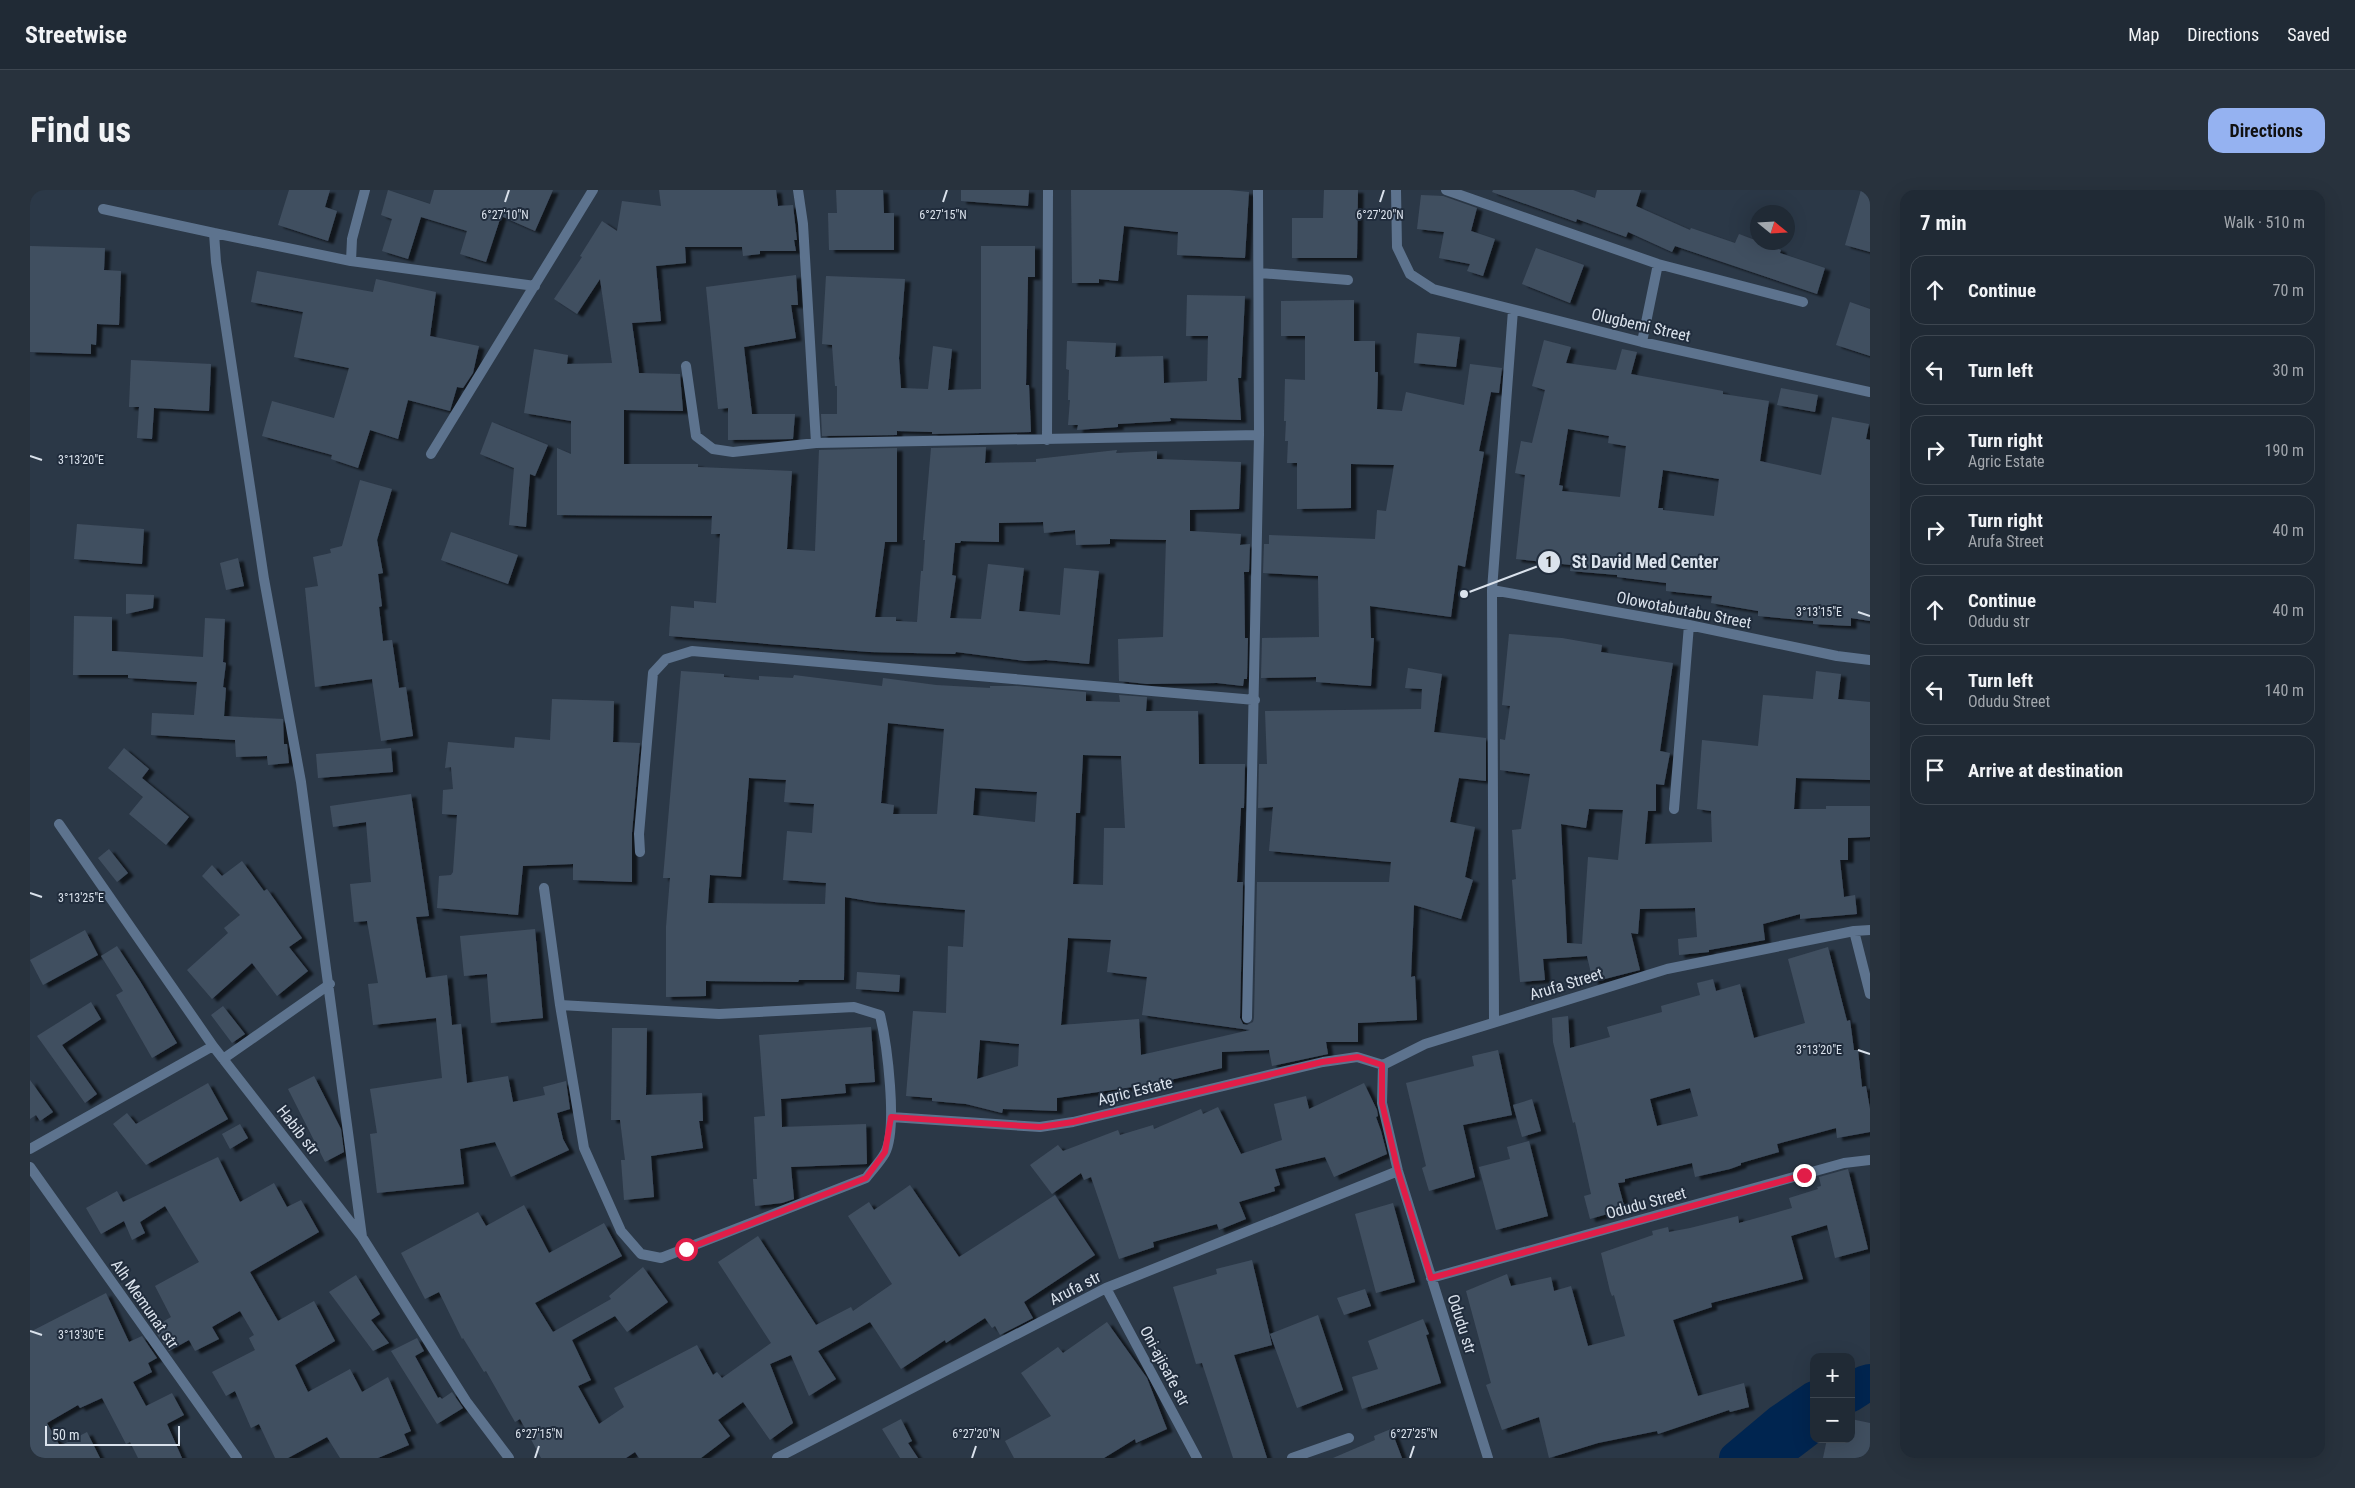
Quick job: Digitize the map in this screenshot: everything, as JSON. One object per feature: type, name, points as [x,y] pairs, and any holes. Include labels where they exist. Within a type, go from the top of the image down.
[{"type":"street","points":[[351,261],[352,239],[365,190]]},
{"type":"street","points":[[431,454],[593,190]]},
{"type":"street","points":[[798,190],[803,224],[816,443]]},
{"type":"street","points":[[1047,440],[1048,190]]},
{"type":"street","points":[[1247,1018],[1259,435],[1260,273],[1258,190]]},
{"type":"street","name":"Olugbemi Street","points":[[1396,190],[1397,248],[1410,274],[1433,288],[1642,342],[1870,392]]},
{"type":"street","points":[[1446,190],[1658,264],[1803,302]]},
{"type":"street","points":[[103,209],[351,261],[535,286]]},
{"type":"street","points":[[214,233],[216,262],[264,579],[301,782],[330,984],[362,1237]]},
{"type":"street","points":[[1642,342],[1658,264]]},
{"type":"street","points":[[1260,273],[1348,280]]},
{"type":"street","points":[[1494,1022],[1492,590],[1513,310]]},
{"type":"street","points":[[686,366],[696,436],[713,450],[733,452],[816,443],[1259,435]]},
{"type":"street","name":"Olowotabutabu Street","points":[[1492,590],[1690,625],[1836,656],[1870,660]]},
{"type":"street","points":[[1674,809],[1690,625]]},
{"type":"street","points":[[640,852],[639,834],[653,673],[666,659],[692,651],[1255,700]]},
{"type":"street","name":"Habib str","points":[[59,824],[212,1046],[362,1237],[466,1401],[508,1458]]},
{"type":"street","points":[[544,888],[560,1005],[584,1148],[621,1231],[641,1254],[661,1258],[866,1178],[885,1152],[891,1117],[886,1042],[880,1015],[854,1007],[719,1014],[560,1005]]},
{"type":"street","points":[[1854,930],[1870,994]]},
{"type":"street","name":"Arufa Street","points":[[1382,1065],[1426,1044],[1667,969],[1854,930],[1870,930]]},
{"type":"street","points":[[223,1059],[330,984]]},
{"type":"street","points":[[30,1149],[212,1046]]},
{"type":"street","name":"Agric Estate","points":[[891,1117],[1040,1127],[1073,1122],[1322,1062],[1358,1057],[1382,1065]]},
{"type":"street","points":[[1382,1065],[1382,1103],[1398,1171]]},
{"type":"street","name":"Odudu Street","points":[[1431,1278],[1844,1163],[1870,1160]]},
{"type":"street","name":"Alh Memunat str","points":[[30,1167],[236,1458]]},
{"type":"street","name":"Odudu str","points":[[1398,1171],[1488,1458]]},
{"type":"street","name":"Arufa str","points":[[777,1458],[1106,1288],[1398,1171]]},
{"type":"street","name":"Oni-ajisafe str","points":[[1106,1288],[1197,1458]]},
{"type":"street","points":[[1292,1458],[1349,1438]]},
{"type":"building","points":[[289,190],[330,190],[325,207],[337,211],[328,241],[278,225]]},
{"type":"building","points":[[388,190],[430,204],[434,190],[553,190],[535,231],[501,216],[486,262],[460,254],[467,231],[421,217],[408,259],[382,251],[392,219],[381,215]]},
{"type":"building","points":[[659,190],[776,190],[778,206],[793,205],[797,240],[794,240],[796,251],[760,251],[760,254],[743,256],[742,247],[685,247],[686,263],[656,266],[661,321],[632,323],[639,373],[680,374],[683,411],[624,410],[624,464],[698,464],[698,467],[792,471],[787,549],[815,551],[819,450],[897,448],[897,542],[885,542],[875,617],[896,617],[896,621],[917,622],[921,571],[923,571],[925,540],[923,540],[931,448],[986,447],[985,463],[1036,462],[1036,459],[1117,450],[1116,453],[1157,451],[1157,459],[1241,462],[1239,509],[1190,510],[1190,531],[1241,534],[1240,545],[1250,544],[1249,572],[1244,572],[1245,638],[1248,638],[1247,679],[1244,679],[1243,686],[1217,683],[1147,684],[1119,681],[1118,639],[1163,637],[1166,540],[1110,539],[1110,544],[1076,545],[1075,530],[1044,533],[1043,522],[999,523],[999,542],[961,541],[960,543],[955,543],[952,575],[956,576],[950,618],[981,619],[988,564],[1024,568],[1019,611],[1060,615],[1064,568],[1099,571],[1089,664],[1046,660],[1025,661],[956,652],[955,654],[869,652],[669,636],[671,606],[694,608],[694,601],[716,603],[720,534],[711,534],[712,516],[557,515],[557,448],[571,454],[571,421],[524,413],[534,349],[568,355],[567,364],[612,363],[600,279],[577,314],[554,299],[582,257],[580,256],[602,221],[617,231],[622,201],[661,206]]},
{"type":"building","points":[[836,190],[883,190],[884,213],[894,213],[894,250],[829,250],[828,213],[837,213]]},
{"type":"building","points":[[961,190],[1029,190],[1028,206],[961,201]]},
{"type":"building","points":[[1071,190],[1229,190],[1249,192],[1245,258],[1177,255],[1178,232],[1124,226],[1118,281],[1099,279],[1099,283],[1072,283]]},
{"type":"building","points":[[1324,190],[1358,190],[1357,258],[1292,258],[1292,218],[1323,218]]},
{"type":"building","points":[[1493,190],[1573,190],[1595,198],[1597,190],[1641,190],[1636,206],[1690,230],[1691,228],[1735,243],[1739,234],[1750,238],[1750,250],[1781,250],[1780,253],[1825,268],[1817,294],[1675,246],[1672,252],[1628,232],[1626,237],[1577,219],[1576,222],[1492,192]]},
{"type":"building","points":[[1861,190],[1870,190],[1870,252],[1845,245]]},
{"type":"building","points":[[1421,195],[1443,196],[1477,208],[1471,231],[1495,239],[1483,276],[1467,271],[1470,264],[1439,258],[1444,232],[1417,229]]},
{"type":"building","points":[[30,246],[105,248],[104,270],[121,271],[119,325],[97,324],[96,345],[91,344],[91,354],[30,352]]},
{"type":"building","points":[[981,246],[1035,246],[1035,277],[1028,277],[1026,385],[1029,385],[1031,432],[932,434],[932,432],[897,431],[897,435],[822,436],[821,414],[837,414],[837,386],[835,386],[832,345],[822,344],[826,276],[905,279],[899,358],[901,388],[928,389],[933,346],[952,349],[948,390],[981,389]]},
{"type":"building","points":[[1536,248],[1584,265],[1570,303],[1522,284]]},
{"type":"building","points":[[257,271],[373,292],[376,279],[436,292],[430,336],[479,346],[473,373],[463,388],[457,387],[450,411],[408,400],[398,439],[370,430],[358,468],[331,459],[332,455],[262,436],[272,401],[334,418],[349,368],[294,357],[303,312],[251,302]]},
{"type":"building","points":[[796,275],[798,305],[791,305],[796,338],[744,347],[752,414],[795,414],[793,439],[728,440],[728,408],[718,409],[706,287]]},
{"type":"building","points":[[1187,295],[1245,296],[1241,378],[1238,378],[1241,420],[1170,418],[1171,421],[1118,424],[1118,427],[1077,430],[1078,425],[1068,425],[1070,400],[1068,400],[1069,370],[1066,369],[1067,341],[1116,343],[1115,357],[1163,356],[1164,383],[1207,381],[1208,336],[1186,336]]},
{"type":"building","points":[[1354,300],[1354,341],[1375,341],[1375,372],[1378,372],[1377,409],[1402,411],[1406,392],[1464,405],[1470,364],[1502,368],[1499,393],[1491,392],[1479,451],[1484,452],[1465,567],[1458,565],[1451,617],[1370,606],[1371,638],[1374,638],[1371,686],[1316,682],[1316,677],[1261,678],[1262,638],[1319,637],[1318,576],[1263,573],[1264,544],[1269,544],[1269,535],[1375,539],[1377,510],[1386,511],[1394,465],[1351,464],[1351,508],[1297,509],[1297,463],[1287,463],[1288,441],[1285,441],[1286,421],[1284,421],[1285,379],[1305,380],[1305,336],[1281,336],[1281,301]]},
{"type":"building","points":[[1850,302],[1870,309],[1870,356],[1836,345]]},
{"type":"building","points":[[1417,333],[1460,337],[1456,367],[1414,363]]},
{"type":"building","points":[[1544,340],[1571,347],[1566,363],[1616,370],[1622,349],[1637,352],[1631,374],[1723,391],[1723,394],[1769,401],[1760,461],[1821,475],[1832,417],[1869,424],[1866,439],[1870,440],[1870,621],[1851,618],[1851,626],[1813,624],[1813,621],[1758,616],[1758,611],[1711,603],[1712,596],[1666,591],[1666,583],[1617,577],[1617,575],[1570,571],[1571,565],[1516,559],[1525,475],[1515,473],[1521,441],[1532,443],[1545,390],[1532,386]],"holes":[[[1568,429],[1609,436],[1608,443],[1626,446],[1620,497],[1562,491],[1563,486],[1559,485]],[[1663,470],[1719,479],[1714,516],[1658,508]]]},
{"type":"building","points":[[131,360],[211,364],[209,411],[154,408],[152,439],[137,438],[139,407],[129,407]]},
{"type":"building","points":[[1781,388],[1818,395],[1815,412],[1777,405]]},
{"type":"building","points":[[492,422],[548,445],[535,476],[530,474],[526,527],[509,525],[514,468],[480,454]]},
{"type":"building","points":[[360,480],[392,489],[377,540],[383,573],[378,574],[382,606],[379,607],[383,641],[392,640],[399,688],[406,687],[413,736],[381,741],[372,679],[315,687],[305,588],[318,586],[313,557],[331,553],[330,549],[342,546]]},
{"type":"building","points":[[77,524],[144,529],[142,564],[74,559]]},
{"type":"building","points":[[451,532],[518,555],[508,584],[441,560]]},
{"type":"building","points":[[238,558],[244,586],[226,590],[220,563]]},
{"type":"building","points":[[126,594],[154,595],[153,608],[126,614]]},
{"type":"building","points":[[74,616],[112,617],[112,651],[203,657],[205,618],[225,619],[223,662],[226,663],[223,687],[226,688],[224,716],[283,719],[284,744],[287,744],[289,763],[268,765],[267,756],[236,757],[235,740],[151,735],[152,713],[194,715],[197,682],[128,678],[128,675],[73,675]]},
{"type":"building","points":[[1509,634],[1562,638],[1602,645],[1601,652],[1673,663],[1660,751],[1670,753],[1664,785],[1656,784],[1656,811],[1648,811],[1645,844],[1712,842],[1711,811],[1697,809],[1702,740],[1758,746],[1763,695],[1813,699],[1816,671],[1841,674],[1838,699],[1870,702],[1870,780],[1796,778],[1794,809],[1826,809],[1826,806],[1870,806],[1870,837],[1848,838],[1848,860],[1840,860],[1844,897],[1855,895],[1857,914],[1800,919],[1800,914],[1763,924],[1765,940],[1709,950],[1709,952],[1679,955],[1678,939],[1697,937],[1695,908],[1640,909],[1638,934],[1631,933],[1640,970],[1593,982],[1587,956],[1543,959],[1545,980],[1520,982],[1512,880],[1516,879],[1512,830],[1521,829],[1530,774],[1500,770],[1500,739],[1505,740],[1510,706],[1502,705]],"holes":[[[1589,809],[1623,810],[1618,860],[1588,857],[1582,944],[1567,943],[1561,824],[1586,828]]]},
{"type":"building","points":[[1408,668],[1442,674],[1434,732],[1486,738],[1486,781],[1459,778],[1450,822],[1475,827],[1465,877],[1473,880],[1461,919],[1414,905],[1411,977],[1415,976],[1417,1020],[1358,1023],[1358,1042],[1326,1042],[1328,1054],[1272,1066],[1269,1050],[1222,1052],[1222,1068],[1153,1084],[1057,1098],[1057,1111],[1003,1109],[1002,1113],[966,1104],[932,1101],[932,1098],[906,1096],[913,1011],[946,1013],[948,946],[963,947],[965,910],[874,902],[845,897],[844,980],[799,980],[798,982],[706,981],[706,996],[666,997],[666,927],[670,878],[663,878],[681,671],[724,674],[724,677],[759,680],[759,676],[793,678],[794,675],[882,686],[883,678],[936,685],[990,688],[990,686],[1017,686],[1086,692],[1086,701],[1120,702],[1119,695],[1147,697],[1146,711],[1198,711],[1199,764],[1245,764],[1244,808],[1241,808],[1237,882],[1243,882],[1240,1018],[1243,1024],[1247,1025],[1253,1022],[1254,1018],[1257,882],[1389,882],[1391,862],[1269,851],[1273,807],[1258,808],[1259,764],[1267,764],[1265,711],[1421,709],[1422,689],[1405,688]],"holes":[[[888,723],[944,729],[937,814],[893,814],[894,805],[881,803]],[[1083,755],[1121,756],[1125,828],[1104,828],[1103,885],[1073,884],[1076,813],[1080,813]],[[749,778],[786,780],[784,802],[814,804],[812,833],[787,831],[783,880],[826,883],[825,904],[708,903],[710,875],[741,877]],[[975,788],[1037,792],[1035,822],[973,815]],[[1068,938],[1111,940],[1107,972],[1147,977],[1142,1015],[1250,1030],[1141,1055],[1139,1019],[1061,1025]],[[980,1040],[1019,1044],[1018,1066],[977,1079]]]},
{"type":"building","points":[[552,699],[614,701],[613,742],[640,743],[632,833],[632,882],[573,880],[573,864],[523,866],[518,915],[437,908],[439,876],[451,875],[453,872],[457,815],[442,814],[443,790],[453,789],[451,767],[445,768],[448,742],[514,748],[515,737],[550,740]]},
{"type":"building","points":[[124,748],[149,769],[142,778],[189,817],[166,845],[129,814],[143,797],[108,768]]},
{"type":"building","points":[[391,748],[393,772],[318,778],[316,754]]},
{"type":"building","points":[[411,794],[429,916],[416,917],[426,978],[447,975],[452,1025],[461,1024],[467,1083],[508,1076],[513,1102],[545,1095],[543,1087],[566,1081],[570,1109],[557,1113],[563,1139],[569,1150],[511,1177],[495,1142],[460,1149],[464,1184],[377,1193],[370,1134],[377,1133],[370,1089],[442,1078],[436,1018],[373,1025],[368,984],[378,983],[367,921],[354,922],[350,884],[371,882],[366,822],[333,827],[330,806]]},
{"type":"building","points":[[109,849],[128,873],[117,882],[98,858]]},
{"type":"building","points":[[242,861],[264,891],[267,889],[302,938],[289,947],[308,971],[277,996],[252,963],[212,999],[187,970],[228,933],[224,928],[240,915],[202,876],[212,865],[222,876]]},
{"type":"building","points":[[535,929],[543,1018],[491,1023],[487,974],[464,976],[460,936]]},
{"type":"building","points":[[85,930],[98,955],[43,985],[30,960]]},
{"type":"building","points":[[117,946],[177,1043],[152,1058],[116,995],[123,991],[101,956]]},
{"type":"building","points":[[1828,947],[1847,1021],[1850,1020],[1854,1050],[1858,1050],[1862,1087],[1866,1086],[1870,1109],[1870,1132],[1837,1138],[1836,1128],[1777,1144],[1779,1152],[1741,1163],[1741,1165],[1730,1169],[1695,1177],[1692,1163],[1625,1179],[1625,1182],[1618,1183],[1625,1209],[1590,1219],[1584,1196],[1591,1194],[1575,1122],[1573,1123],[1553,1042],[1552,1018],[1568,1016],[1570,1048],[1610,1037],[1607,1027],[1662,1012],[1661,1006],[1700,995],[1697,983],[1713,979],[1716,991],[1740,984],[1754,1038],[1805,1023],[1788,959]],"holes":[[[1690,1088],[1698,1116],[1657,1126],[1650,1099]]]},
{"type":"building","points":[[857,972],[900,975],[899,992],[856,989]]},
{"type":"building","points":[[91,1002],[101,1019],[62,1045],[97,1094],[85,1103],[37,1036]]},
{"type":"building","points":[[223,1006],[245,1034],[232,1043],[211,1015]]},
{"type":"building","points":[[871,1027],[875,1082],[845,1084],[846,1093],[781,1099],[782,1127],[866,1124],[867,1164],[791,1167],[794,1199],[782,1203],[755,1206],[753,1179],[757,1179],[754,1117],[765,1116],[759,1035]]},
{"type":"building","points":[[612,1028],[647,1028],[646,1095],[702,1093],[703,1121],[699,1121],[703,1148],[651,1156],[654,1197],[624,1200],[621,1160],[625,1160],[620,1120],[611,1120]]},
{"type":"building","points":[[1498,1050],[1512,1115],[1463,1125],[1475,1177],[1429,1191],[1422,1168],[1426,1166],[1406,1083],[1474,1066],[1472,1056]]},
{"type":"building","points":[[314,1076],[341,1129],[344,1152],[325,1162],[288,1089]]},
{"type":"building","points":[[30,1080],[53,1112],[40,1121],[36,1115],[30,1119]]},
{"type":"building","points":[[208,1083],[228,1119],[146,1165],[113,1124],[127,1113],[136,1124]]},
{"type":"building","points":[[1364,1083],[1377,1110],[1378,1116],[1376,1117],[1387,1154],[1334,1177],[1325,1157],[1275,1169],[1280,1185],[1274,1187],[1275,1191],[1239,1202],[1246,1219],[1219,1230],[1217,1224],[1153,1242],[1154,1247],[1119,1259],[1091,1177],[1084,1180],[1081,1173],[1052,1194],[1030,1165],[1058,1145],[1063,1151],[1118,1130],[1120,1135],[1153,1125],[1154,1129],[1201,1109],[1203,1114],[1218,1107],[1241,1154],[1282,1140],[1274,1104],[1306,1096],[1309,1109]]},
{"type":"building","points":[[1532,1099],[1541,1131],[1522,1137],[1513,1105]]},
{"type":"building","points":[[240,1124],[248,1138],[230,1149],[222,1134]]},
{"type":"building","points":[[1529,1141],[1548,1216],[1496,1230],[1479,1167],[1510,1159],[1507,1147]]},
{"type":"building","points":[[218,1157],[240,1202],[274,1183],[287,1207],[301,1200],[319,1232],[250,1272],[278,1321],[314,1301],[335,1341],[295,1365],[308,1392],[350,1369],[362,1392],[388,1377],[411,1431],[404,1434],[409,1445],[378,1458],[340,1458],[327,1437],[288,1458],[275,1458],[259,1424],[251,1428],[235,1391],[226,1396],[212,1372],[255,1350],[249,1338],[254,1335],[240,1311],[212,1327],[219,1339],[195,1351],[189,1340],[169,1351],[154,1330],[154,1327],[171,1317],[155,1286],[199,1262],[165,1206],[140,1222],[145,1233],[132,1240],[124,1221],[101,1234],[86,1208],[117,1191],[123,1202]]},
{"type":"building","points":[[1848,1169],[1868,1249],[1835,1258],[1827,1225],[1791,1236],[1803,1279],[1711,1303],[1712,1307],[1673,1320],[1698,1396],[1744,1383],[1749,1407],[1730,1412],[1729,1410],[1658,1434],[1657,1431],[1598,1443],[1549,1458],[1539,1417],[1502,1430],[1486,1385],[1491,1383],[1466,1291],[1507,1274],[1511,1286],[1551,1277],[1554,1291],[1571,1286],[1588,1346],[1625,1336],[1614,1295],[1612,1296],[1610,1291],[1601,1253],[1653,1235],[1652,1231],[1668,1227],[1669,1232],[1738,1216],[1739,1223],[1792,1208],[1789,1198],[1818,1189],[1817,1187],[1821,1186],[1819,1177]]},
{"type":"building","points":[[910,1185],[959,1257],[1055,1195],[1095,1255],[1024,1302],[1033,1318],[1000,1335],[995,1326],[992,1328],[985,1318],[946,1343],[945,1340],[901,1369],[870,1322],[818,1351],[836,1379],[809,1396],[791,1355],[770,1364],[793,1423],[770,1440],[743,1402],[718,1420],[730,1436],[701,1458],[639,1458],[635,1452],[626,1458],[541,1458],[520,1419],[515,1422],[486,1371],[484,1372],[462,1339],[439,1292],[425,1299],[401,1253],[478,1212],[486,1226],[524,1205],[549,1253],[604,1223],[622,1256],[535,1303],[553,1332],[611,1299],[609,1296],[643,1267],[668,1302],[627,1332],[615,1316],[572,1340],[591,1380],[578,1386],[599,1424],[624,1407],[614,1388],[697,1345],[713,1375],[717,1372],[722,1378],[771,1343],[718,1262],[758,1236],[816,1325],[851,1307],[853,1311],[892,1284],[848,1216],[869,1202],[874,1210]]},
{"type":"building","points":[[1393,1203],[1415,1282],[1376,1293],[1355,1214]]},
{"type":"building","points":[[1252,1260],[1272,1345],[1234,1355],[1267,1458],[1233,1458],[1202,1363],[1196,1364],[1173,1287],[1217,1274],[1216,1269]]},
{"type":"building","points":[[356,1275],[380,1314],[371,1320],[389,1343],[373,1351],[329,1292]]},
{"type":"building","points":[[1365,1289],[1371,1306],[1344,1315],[1337,1298]]},
{"type":"building","points":[[106,1293],[129,1342],[142,1336],[157,1358],[148,1363],[152,1372],[133,1382],[146,1406],[172,1393],[184,1415],[167,1424],[182,1458],[138,1458],[130,1442],[126,1444],[102,1398],[80,1408],[78,1405],[47,1423],[60,1446],[87,1432],[100,1458],[30,1458],[30,1332]]},
{"type":"building","points":[[1318,1315],[1343,1390],[1297,1408],[1270,1334]]},
{"type":"building","points":[[1423,1319],[1429,1334],[1426,1335],[1441,1383],[1362,1409],[1352,1377],[1378,1369],[1368,1341]]},
{"type":"building","points":[[1107,1322],[1147,1378],[1167,1429],[1136,1443],[1135,1439],[1104,1458],[1014,1458],[1005,1441],[1051,1416],[1021,1373],[1058,1347],[1063,1353]]},
{"type":"building","points":[[417,1338],[424,1351],[415,1356],[438,1398],[442,1399],[452,1392],[463,1408],[437,1424],[391,1351]]},
{"type":"building","points":[[901,1419],[912,1441],[908,1443],[918,1458],[900,1458],[882,1429]]},
{"type":"building","points":[[1855,1420],[1870,1423],[1870,1458],[1823,1458],[1826,1443],[1855,1443]]},
{"type":"building","points":[[1391,1429],[1402,1458],[1333,1458],[1375,1440],[1374,1436]]},
{"type":"waterway","points":[[1855,1393],[1862,1389],[1863,1382],[1870,1380]]},
{"type":"waterway","points":[[1735,1458],[1779,1421],[1813,1398]]},
{"type":"waterway","points":[[1772,1458],[1810,1429]]},
{"type":"place","name":"St David Med Center","points":[[1464,594]]},
{"type":"route","points":[[686,1249],[866,1178],[885,1152],[891,1117],[1040,1127],[1073,1122],[1322,1062],[1358,1057],[1382,1065],[1382,1103],[1398,1171],[1431,1278],[1804,1175]]}]
